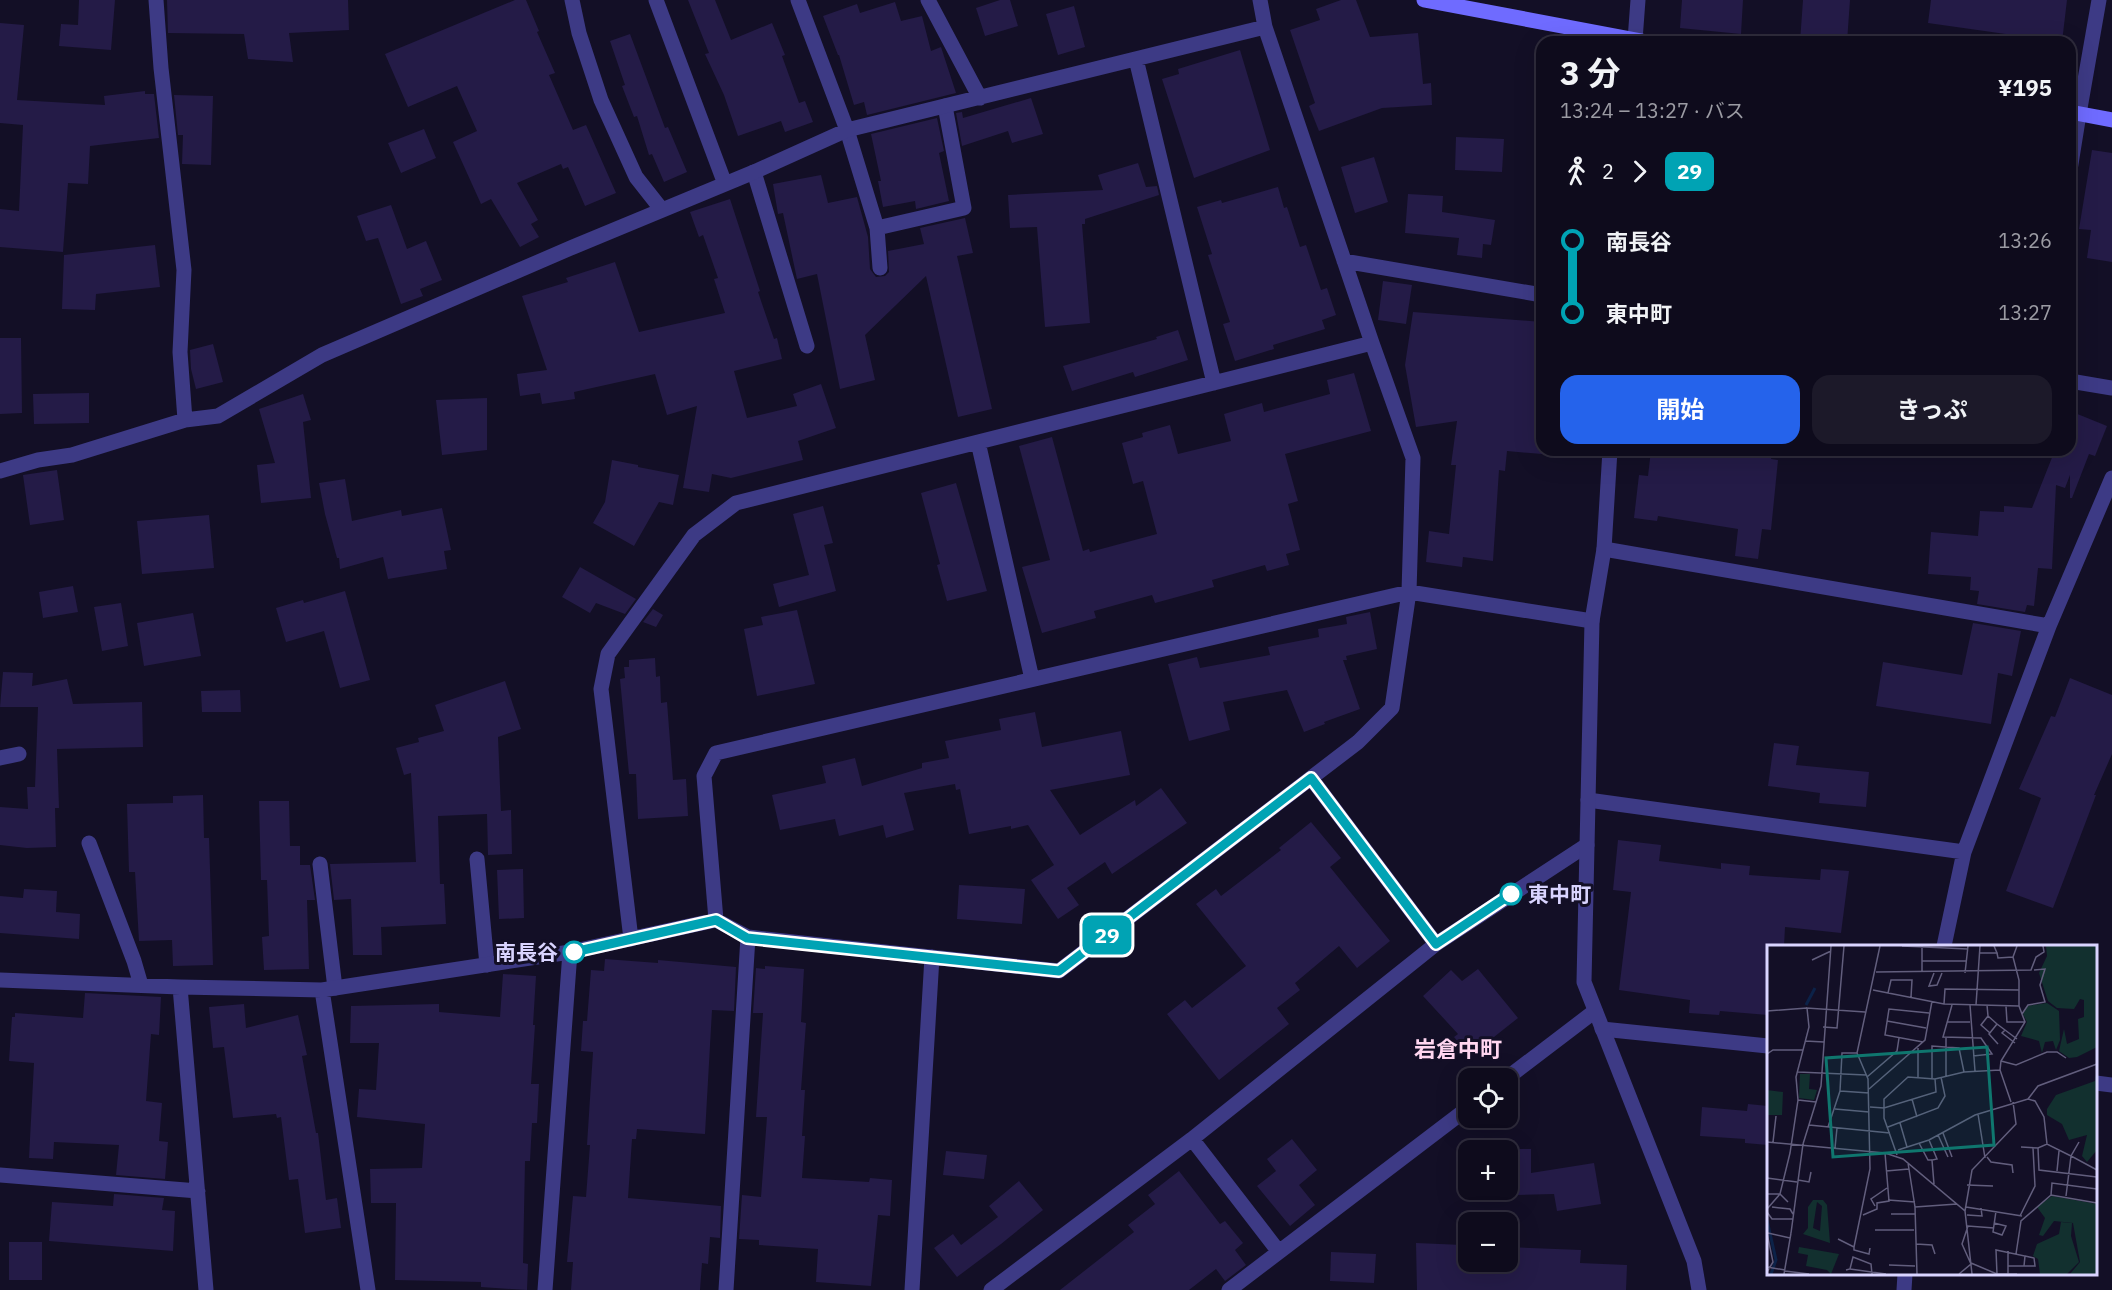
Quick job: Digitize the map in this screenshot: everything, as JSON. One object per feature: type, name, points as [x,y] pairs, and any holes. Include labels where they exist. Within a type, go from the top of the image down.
[{"type":"main road","points":[[1428,0],[1613,36]]},
{"type":"main road","points":[[2076,113],[2112,120]]},
{"type":"street","points":[[156,0],[161,68],[184,270],[180,352],[185,420]]},
{"type":"street","points":[[572,0],[579,33],[601,100],[636,177],[662,210]]},
{"type":"street","points":[[656,0],[725,184]]},
{"type":"street","points":[[798,0],[847,130],[877,228],[880,268]]},
{"type":"street","points":[[928,0],[980,98]]},
{"type":"street","points":[[0,980],[180,987],[329,989],[570,952],[716,920],[747,938],[1059,971],[1358,742],[1392,708],[1409,592],[1413,458],[1265,27],[1260,0]]},
{"type":"street","points":[[1638,0],[1639,36]]},
{"type":"street","points":[[2076,108],[2099,0]]},
{"type":"street","points":[[0,471],[38,460],[72,455],[185,420],[218,416],[322,355],[754,172],[847,130],[1265,27]]},
{"type":"street","points":[[1136,59],[1214,383]]},
{"type":"street","points":[[877,228],[964,208],[945,106]]},
{"type":"street","points":[[754,172],[807,346]]},
{"type":"street","points":[[1344,261],[1536,294]]},
{"type":"street","points":[[631,939],[601,690],[608,654],[694,535],[736,503],[1372,343]]},
{"type":"street","points":[[2076,382],[2112,388]]},
{"type":"street","points":[[978,442],[1032,679]]},
{"type":"street","points":[[1610,456],[1604,549],[1592,621],[1584,982],[1694,1261],[1700,1290]]},
{"type":"street","points":[[1944,945],[1964,852],[2049,626],[2112,478]]},
{"type":"street","points":[[1604,549],[2049,626]]},
{"type":"street","points":[[716,920],[704,776],[716,753],[1409,592],[1592,621]]},
{"type":"street","points":[[0,758],[19,754]]},
{"type":"street","points":[[1311,778],[1436,944]]},
{"type":"street","points":[[1588,800],[1964,852]]},
{"type":"street","points":[[88,843],[134,961],[141,985]]},
{"type":"street","points":[[991,1290],[1192,1138],[1436,944],[1587,845]]},
{"type":"street","points":[[477,860],[487,965]]},
{"type":"street","points":[[320,864],[329,989],[368,1290]]},
{"type":"street","points":[[726,1290],[747,938]]},
{"type":"street","points":[[545,1290],[570,952]]},
{"type":"street","points":[[912,1290],[932,957]]},
{"type":"street","points":[[180,987],[206,1290]]},
{"type":"street","points":[[1518,1070],[1595,1011]]},
{"type":"street","points":[[1602,1029],[1767,1046]]},
{"type":"street","points":[[2097,1083],[2112,1085]]},
{"type":"street","points":[[1229,1290],[1458,1116]]},
{"type":"street","points":[[1192,1138],[1279,1252]]},
{"type":"street","points":[[0,1175],[198,1191]]},
{"type":"street","points":[[1904,1290],[1905,1275]]},
{"type":"building","points":[[79,0],[115,0],[111,50],[59,46],[61,24],[78,25]]},
{"type":"building","points":[[167,0],[348,0],[349,30],[289,33],[293,62],[248,59],[244,34],[168,33]]},
{"type":"building","points":[[515,0],[526,0],[555,73],[549,75],[573,130],[586,125],[616,193],[585,206],[568,167],[563,169],[561,164],[517,183],[538,220],[531,224],[539,237],[520,247],[491,199],[481,204],[453,142],[477,131],[457,86],[408,107],[385,54]]},
{"type":"building","points":[[688,0],[715,0],[731,40],[772,23],[785,55],[782,56],[799,103],[805,101],[813,122],[785,132],[781,121],[738,136],[724,95],[705,54],[709,53]]},
{"type":"building","points":[[1000,0],[1010,0],[1018,26],[985,36],[976,8]]},
{"type":"building","points":[[1341,0],[1356,0],[1370,37],[1418,33],[1423,84],[1431,83],[1432,105],[1382,108],[1319,131],[1309,106],[1315,103],[1290,30],[1320,20],[1316,9]]},
{"type":"building","points":[[1682,0],[1743,0],[1741,34],[1680,28]]},
{"type":"building","points":[[1803,0],[1850,0],[1847,36],[1800,36]]},
{"type":"building","points":[[1931,0],[2067,0],[2063,36],[2020,36],[1928,23]]},
{"type":"building","points":[[895,2],[901,21],[922,16],[931,51],[941,47],[956,93],[867,115],[864,102],[854,105],[839,55],[823,16],[857,4],[860,13]]},
{"type":"building","points":[[1074,6],[1085,47],[1058,55],[1046,14]]},
{"type":"building","points":[[0,23],[24,25],[17,100],[105,105],[104,96],[145,91],[145,94],[154,94],[159,138],[90,146],[88,184],[68,183],[63,252],[0,247],[0,209],[19,211],[23,125],[0,123]]},
{"type":"building","points":[[630,34],[665,128],[668,127],[687,172],[664,182],[652,154],[649,155],[637,116],[634,117],[622,86],[625,85],[610,41]]},
{"type":"building","points":[[1240,50],[1270,150],[1194,178],[1162,79],[1179,74],[1178,69]]},
{"type":"building","points":[[174,95],[213,96],[211,165],[182,164],[183,135],[178,135]]},
{"type":"building","points":[[1031,98],[1043,134],[1012,143],[1008,131],[962,146],[956,113],[962,112],[963,118]]},
{"type":"building","points":[[937,118],[944,151],[939,153],[949,201],[916,209],[915,201],[883,207],[878,181],[881,181],[871,134]]},
{"type":"building","points":[[424,129],[436,158],[401,173],[388,143]]},
{"type":"building","points":[[1456,137],[1504,139],[1502,172],[1455,170]]},
{"type":"building","points":[[2092,150],[2112,153],[2112,262],[2087,258],[2091,230],[2079,229]]},
{"type":"building","points":[[1374,157],[1388,202],[1355,213],[1341,167]]},
{"type":"building","points":[[1138,163],[1146,187],[1157,186],[1159,195],[1085,219],[1085,224],[1082,224],[1090,323],[1045,327],[1037,227],[1010,228],[1008,195],[1103,190],[1098,175]]},
{"type":"building","points":[[821,175],[828,203],[857,197],[868,237],[870,269],[876,277],[885,276],[889,272],[888,251],[924,244],[920,228],[965,218],[973,253],[957,256],[992,409],[958,417],[926,276],[865,335],[875,380],[840,389],[817,274],[797,279],[783,213],[778,214],[773,184]]},
{"type":"building","points":[[1278,187],[1300,247],[1306,245],[1321,290],[1327,288],[1336,315],[1322,320],[1325,329],[1273,345],[1274,349],[1235,361],[1223,324],[1230,322],[1208,255],[1212,254],[1197,207],[1221,200],[1222,203]]},
{"type":"building","points":[[1408,194],[1443,196],[1442,212],[1495,220],[1491,245],[1483,244],[1482,258],[1457,255],[1459,238],[1405,233]]},
{"type":"building","points":[[730,199],[760,291],[758,292],[774,339],[777,338],[782,359],[734,371],[747,418],[797,406],[793,394],[821,384],[836,428],[798,441],[803,460],[731,478],[712,474],[709,492],[683,488],[697,406],[667,415],[655,374],[574,392],[575,399],[542,404],[540,393],[520,396],[517,374],[547,370],[522,296],[568,282],[566,278],[615,262],[639,332],[725,313],[714,279],[718,278],[703,235],[699,237],[690,212]]},
{"type":"building","points":[[391,205],[407,249],[426,241],[442,280],[420,289],[423,296],[401,304],[378,238],[366,241],[357,216]]},
{"type":"building","points":[[155,245],[160,287],[96,294],[95,310],[62,309],[64,255]]},
{"type":"building","points":[[1383,281],[1412,285],[1406,324],[1378,320]]},
{"type":"building","points":[[1413,312],[1536,322],[1536,453],[1507,451],[1505,471],[1499,470],[1493,561],[1463,557],[1462,567],[1426,562],[1429,531],[1449,534],[1456,465],[1451,465],[1457,421],[1416,427],[1405,365]]},
{"type":"building","points":[[1178,330],[1188,360],[1135,377],[1133,372],[1072,391],[1063,366],[1157,339],[1156,337]]},
{"type":"building","points":[[0,338],[21,338],[22,413],[0,414]]},
{"type":"building","points":[[213,344],[223,382],[196,389],[191,369],[190,350]]},
{"type":"building","points":[[1354,373],[1371,431],[1285,454],[1298,501],[1288,504],[1300,550],[1286,554],[1289,565],[1267,571],[1265,565],[1212,580],[1214,587],[1155,603],[1152,595],[1094,611],[1096,618],[1042,633],[1022,567],[1050,560],[1019,446],[1052,437],[1083,551],[1089,549],[1090,552],[1157,534],[1143,481],[1133,484],[1122,443],[1143,437],[1142,433],[1170,425],[1178,454],[1231,441],[1224,414],[1262,403],[1264,412],[1330,394],[1327,380]]},
{"type":"building","points":[[89,393],[89,423],[34,424],[33,394]]},
{"type":"building","points":[[303,394],[311,420],[303,422],[311,498],[261,503],[257,465],[275,463],[259,409]]},
{"type":"building","points":[[487,398],[487,450],[442,455],[436,400]]},
{"type":"building","points":[[2076,413],[2107,426],[2095,456],[2089,454],[2072,498],[2070,498],[2070,475],[2065,488],[2056,485],[2052,569],[2038,568],[2034,606],[2027,605],[2025,612],[1977,604],[1979,591],[1970,590],[1971,577],[1928,574],[1931,532],[1978,536],[1980,511],[2004,512],[2004,506],[2032,508],[2053,456],[2076,456]]},
{"type":"building","points":[[1650,456],[1772,456],[1771,459],[1778,460],[1771,530],[1762,529],[1758,559],[1735,556],[1738,529],[1658,516],[1657,521],[1634,518],[1639,475],[1648,476]]},
{"type":"building","points":[[612,460],[679,475],[673,505],[659,502],[634,546],[593,523],[605,502]]},
{"type":"building","points":[[57,470],[64,520],[30,525],[23,475]]},
{"type":"building","points":[[345,479],[352,521],[401,510],[402,516],[442,508],[451,550],[444,551],[447,569],[388,579],[383,557],[340,569],[319,483]]},
{"type":"building","points":[[956,483],[987,591],[947,601],[937,565],[940,564],[921,493]]},
{"type":"building","points":[[823,506],[833,543],[824,545],[836,591],[779,607],[773,584],[809,575],[793,514]]},
{"type":"building","points":[[209,515],[214,568],[142,574],[137,521]]},
{"type":"building","points":[[580,567],[636,599],[625,614],[596,603],[590,613],[562,597]]},
{"type":"building","points":[[73,586],[78,612],[43,618],[39,592]]},
{"type":"building","points":[[345,591],[370,680],[340,688],[324,631],[286,642],[276,608],[303,600],[304,603]]},
{"type":"building","points":[[121,603],[128,646],[102,651],[94,607]]},
{"type":"building","points":[[653,609],[663,615],[656,627],[643,622]]},
{"type":"building","points":[[797,610],[815,684],[757,696],[744,629],[763,625],[761,617]]},
{"type":"building","points":[[1370,612],[1377,649],[1346,656],[1347,660],[1343,660],[1360,709],[1304,732],[1287,690],[1223,702],[1230,730],[1189,741],[1168,664],[1197,657],[1200,668],[1270,655],[1268,647],[1319,637],[1318,629],[1347,624],[1346,617]]},
{"type":"building","points":[[193,613],[201,656],[144,666],[137,623]]},
{"type":"building","points":[[1973,623],[2021,631],[2012,676],[1998,673],[1991,724],[1876,706],[1883,662],[1962,675]]},
{"type":"building","points":[[655,658],[656,677],[660,676],[661,703],[667,702],[673,780],[686,779],[688,816],[638,819],[636,774],[629,774],[620,679],[625,678],[624,667],[629,667],[629,660]]},
{"type":"building","points":[[3,672],[33,673],[32,686],[67,679],[73,704],[142,702],[143,747],[57,749],[59,808],[55,808],[56,847],[27,848],[0,845],[0,807],[28,809],[27,787],[35,787],[38,707],[0,707]]},
{"type":"building","points":[[2070,678],[2112,695],[2112,754],[2094,795],[2096,795],[2053,908],[2006,891],[2041,798],[2019,789],[2051,716],[2055,717]]},
{"type":"building","points":[[505,681],[521,729],[498,737],[501,811],[511,810],[512,854],[488,855],[487,814],[438,816],[440,884],[444,884],[446,924],[381,927],[382,955],[353,955],[351,899],[334,900],[330,864],[416,862],[411,773],[404,775],[396,748],[419,742],[418,738],[444,731],[435,705]]},
{"type":"building","points":[[240,690],[241,712],[202,712],[201,691]]},
{"type":"building","points":[[1035,712],[1042,747],[1121,731],[1130,775],[1050,790],[1080,835],[1135,800],[1136,806],[1161,788],[1187,823],[1112,874],[1105,862],[1067,888],[1079,905],[1058,919],[1031,880],[1054,865],[1028,825],[969,834],[960,789],[956,790],[955,784],[904,793],[914,830],[886,838],[883,825],[839,836],[835,819],[780,830],[772,795],[826,783],[822,766],[855,758],[862,786],[922,768],[922,763],[949,758],[945,741],[1001,730],[999,719]]},
{"type":"building","points":[[1774,743],[1799,746],[1796,765],[1869,772],[1866,807],[1819,803],[1820,793],[1768,786]]},
{"type":"building","points":[[203,795],[204,838],[209,838],[213,965],[173,966],[172,940],[139,941],[135,872],[129,872],[127,804],[173,803],[173,796]]},
{"type":"building","points":[[259,801],[289,801],[290,846],[300,846],[300,865],[310,865],[315,900],[307,900],[309,969],[264,970],[262,937],[269,936],[267,880],[261,880]]},
{"type":"building","points":[[1311,822],[1341,858],[1330,867],[1390,941],[1357,968],[1339,946],[1295,983],[1300,990],[1277,1008],[1289,1024],[1219,1080],[1167,1014],[1185,1000],[1192,1008],[1246,966],[1196,904],[1216,889],[1221,896],[1281,850],[1279,848]]},
{"type":"building","points":[[1618,840],[1661,845],[1659,861],[1721,869],[1721,863],[1750,866],[1749,875],[1820,880],[1821,869],[1849,871],[1841,933],[1785,927],[1784,945],[1767,945],[1767,1015],[1720,1011],[1719,1015],[1689,1013],[1690,1000],[1619,990],[1631,892],[1613,890]]},
{"type":"building","points":[[523,869],[524,918],[499,919],[497,870]]},
{"type":"building","points":[[959,885],[1025,889],[1022,924],[957,919]]},
{"type":"building","points":[[24,889],[57,891],[56,912],[80,914],[79,939],[0,933],[0,896],[23,898]]},
{"type":"building","points":[[605,959],[658,963],[658,960],[736,967],[734,1011],[712,1010],[705,1134],[637,1129],[636,1139],[632,1139],[628,1198],[721,1206],[720,1238],[710,1237],[708,1264],[702,1263],[700,1290],[571,1290],[573,1262],[567,1262],[573,1196],[586,1197],[590,1145],[587,1145],[593,1052],[581,1051],[583,1021],[587,1021],[591,970],[604,971]]},
{"type":"building","points":[[765,966],[804,969],[801,1022],[806,1023],[801,1090],[805,1090],[802,1136],[805,1136],[802,1178],[869,1182],[870,1178],[892,1180],[890,1216],[878,1215],[871,1286],[816,1282],[818,1249],[759,1245],[759,1240],[739,1239],[742,1195],[761,1197],[767,1117],[756,1117],[763,1013],[753,1013],[756,968],[765,969]]},
{"type":"building","points":[[1478,969],[1518,1018],[1470,1056],[1454,1037],[1458,1034],[1423,996],[1451,970],[1462,981]]},
{"type":"building","points":[[503,974],[536,976],[531,1084],[539,1084],[537,1123],[532,1123],[530,1161],[525,1161],[523,1263],[528,1264],[527,1290],[481,1287],[481,1282],[395,1280],[396,1203],[371,1203],[370,1169],[422,1168],[425,1124],[357,1117],[359,1089],[376,1090],[379,1043],[350,1043],[351,1006],[439,1004],[439,1012],[500,1017]]},
{"type":"building","points":[[85,993],[161,997],[159,1035],[151,1034],[146,1101],[162,1103],[159,1141],[168,1142],[165,1179],[116,1175],[119,1145],[54,1142],[53,1159],[29,1158],[34,1063],[9,1061],[12,1017],[15,1017],[15,1013],[83,1018]]},
{"type":"building","points":[[244,1004],[246,1028],[298,1015],[307,1055],[302,1056],[316,1133],[318,1133],[326,1200],[337,1198],[341,1228],[305,1233],[298,1179],[289,1180],[281,1117],[277,1118],[276,1114],[233,1118],[224,1047],[213,1048],[209,1007]]},
{"type":"building","points":[[1748,1104],[1767,1106],[1767,1145],[1745,1143],[1745,1139],[1700,1136],[1702,1107],[1747,1111]]},
{"type":"building","points":[[1292,1139],[1317,1170],[1299,1185],[1315,1205],[1290,1226],[1257,1186],[1276,1171],[1267,1159]]},
{"type":"building","points":[[1518,1149],[1531,1149],[1531,1173],[1594,1163],[1601,1204],[1557,1211],[1554,1194],[1518,1195]]},
{"type":"building","points":[[946,1151],[987,1155],[984,1179],[943,1175]]},
{"type":"building","points":[[1179,1171],[1220,1224],[1225,1221],[1243,1243],[1235,1250],[1246,1265],[1225,1281],[1216,1269],[1189,1290],[1060,1290],[1134,1232],[1128,1225],[1155,1204],[1148,1195]]},
{"type":"building","points":[[1019,1181],[1043,1210],[957,1277],[934,1248],[953,1234],[961,1245],[998,1217],[989,1206]]},
{"type":"building","points":[[114,1194],[164,1198],[162,1210],[175,1211],[173,1251],[49,1241],[52,1202],[113,1206]]},
{"type":"building","points":[[9,1242],[42,1242],[42,1280],[9,1280]]},
{"type":"building","points":[[1416,1243],[1458,1245],[1458,1272],[1518,1272],[1518,1247],[1581,1250],[1580,1263],[1627,1265],[1626,1290],[1417,1290]]},
{"type":"building","points":[[1331,1252],[1376,1254],[1374,1283],[1330,1281]]},
{"type":"bus line","name":"29","points":[[574,952],[716,920],[747,938],[1059,971],[1311,778],[1436,944],[1511,894]]},
{"type":"place","name":"東中町","points":[[1511,894]]},
{"type":"place","name":"南長谷","points":[[574,952]]},
{"type":"district","name":"岩倉中町","points":[[1458,1048]]}]
